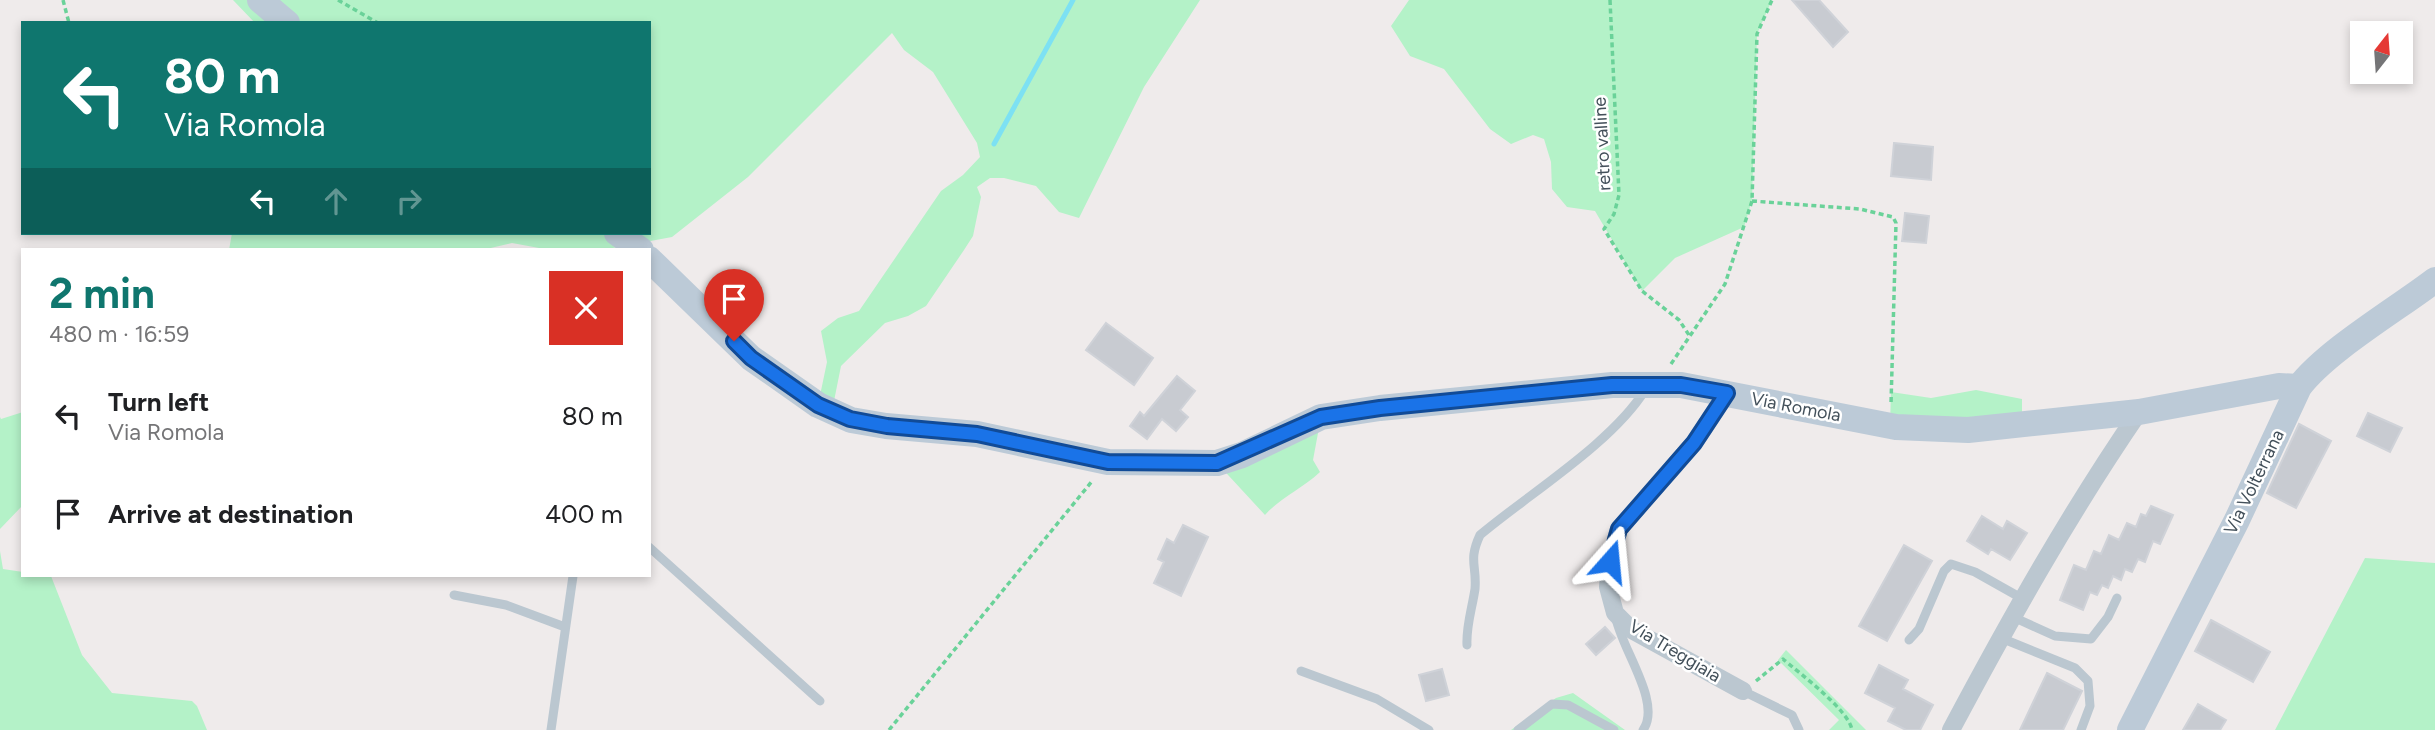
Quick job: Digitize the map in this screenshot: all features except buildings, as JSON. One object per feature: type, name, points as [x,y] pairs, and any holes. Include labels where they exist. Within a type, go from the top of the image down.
[{"type":"street","points":[[260,0],[285,21]]},
{"type":"street","name":"Via Romola","points":[[620,235],[637,248]]},
{"type":"street","name":"Via Romola","points":[[651,261],[751,358],[825,408],[850,419],[887,426],[977,434],[1108,462],[1217,463],[1321,417],[1380,408],[1584,388],[1655,385],[1727,393],[1890,426],[1968,430],[2140,412],[2278,386],[2299,387]]},
{"type":"street","name":"Via Volterrana","points":[[2130,730],[2237,520],[2299,387],[2308,374],[2435,281]]},
{"type":"street","name":"Via Treggiaia","points":[[1727,393],[1694,443],[1619,529],[1610,561],[1608,587],[1615,613],[1632,630],[1744,691]]},
{"type":"street","points":[[1951,730],[2000,637],[2090,484],[2140,412]]},
{"type":"lane","points":[[1467,645],[1466,629],[1475,586],[1471,554],[1480,535],[1597,444],[1655,385]]},
{"type":"lane","points":[[651,549],[820,701]]},
{"type":"lane","points":[[1909,640],[1919,629],[1944,571],[1951,564],[1975,572],[2022,599]]},
{"type":"lane","points":[[551,730],[573,577]]},
{"type":"lane","points":[[454,595],[506,605],[565,627]]},
{"type":"lane","points":[[2012,616],[2055,636],[2091,639],[2108,617],[2117,598]]},
{"type":"lane","points":[[1615,613],[1617,630],[1649,705],[1647,724],[1643,730]]},
{"type":"lane","points":[[2000,637],[2075,668],[2088,681],[2090,706],[2081,730]]},
{"type":"lane","points":[[1301,671],[1377,699],[1430,730]]},
{"type":"lane","points":[[1744,691],[1792,715],[1799,730]]},
{"type":"lane","points":[[1518,730],[1552,704],[1568,705],[1614,730]]},
{"type":"path","points":[[62,0],[68,21]]},
{"type":"path","points":[[338,0],[375,21]]},
{"type":"path","name":"retro valline","points":[[1610,0],[1619,195],[1614,214],[1604,229],[1642,291],[1679,320],[1689,335]]},
{"type":"path","points":[[1655,385],[1725,284],[1752,201],[1757,34],[1772,0]]},
{"type":"path","points":[[1752,201],[1860,209],[1893,217],[1896,223],[1890,426]]},
{"type":"path","points":[[889,730],[1108,462]]},
{"type":"path","points":[[1744,691],[1783,659],[1835,706],[1852,725],[1852,730]]},
{"type":"green space","points":[[233,0],[1200,0],[1144,87],[1079,218],[1059,212],[1036,186],[1004,178],[990,178],[977,187],[981,197],[973,236],[964,250],[926,306],[908,316],[885,323],[841,366],[832,411],[818,405],[827,362],[821,331],[838,318],[859,311],[941,191],[963,175],[980,157],[977,143],[933,72],[904,50],[892,33],[748,177],[672,237],[613,248],[539,248],[512,243],[491,248],[229,248],[232,235],[651,235],[651,21],[253,21]]},
{"type":"green space","points":[[1409,0],[1772,0],[1757,34],[1752,200],[1744,227],[1675,258],[1642,291],[1595,211],[1567,207],[1552,189],[1551,162],[1544,139],[1533,135],[1511,144],[1490,129],[1444,69],[1410,56],[1391,26]]},
{"type":"green space","points":[[1976,390],[2022,399],[2022,425],[1890,426],[1891,392],[1931,398]]},
{"type":"green space","points":[[21,413],[21,507],[0,529],[0,417],[1,419]]},
{"type":"green space","points":[[1321,417],[1313,460],[1320,472],[1265,515],[1217,463]]},
{"type":"green space","points":[[0,551],[3,569],[21,572],[21,577],[51,577],[82,655],[112,693],[192,701],[197,706],[207,730],[0,730]]},
{"type":"green space","points":[[2365,558],[2435,563],[2435,730],[2275,730]]},
{"type":"green space","points":[[1786,650],[1866,730],[1829,730],[1839,720],[1778,660]]},
{"type":"green space","points":[[1573,693],[1625,730],[1511,730],[1556,698]]},
{"type":"waterway","points":[[994,144],[1073,0]]},
{"type":"route","points":[[734,341],[751,358],[818,405],[850,419],[887,426],[977,434],[1108,462],[1217,463],[1321,417],[1380,408],[1612,385],[1681,385],[1727,393],[1694,443],[1619,529],[1610,561]]}]
